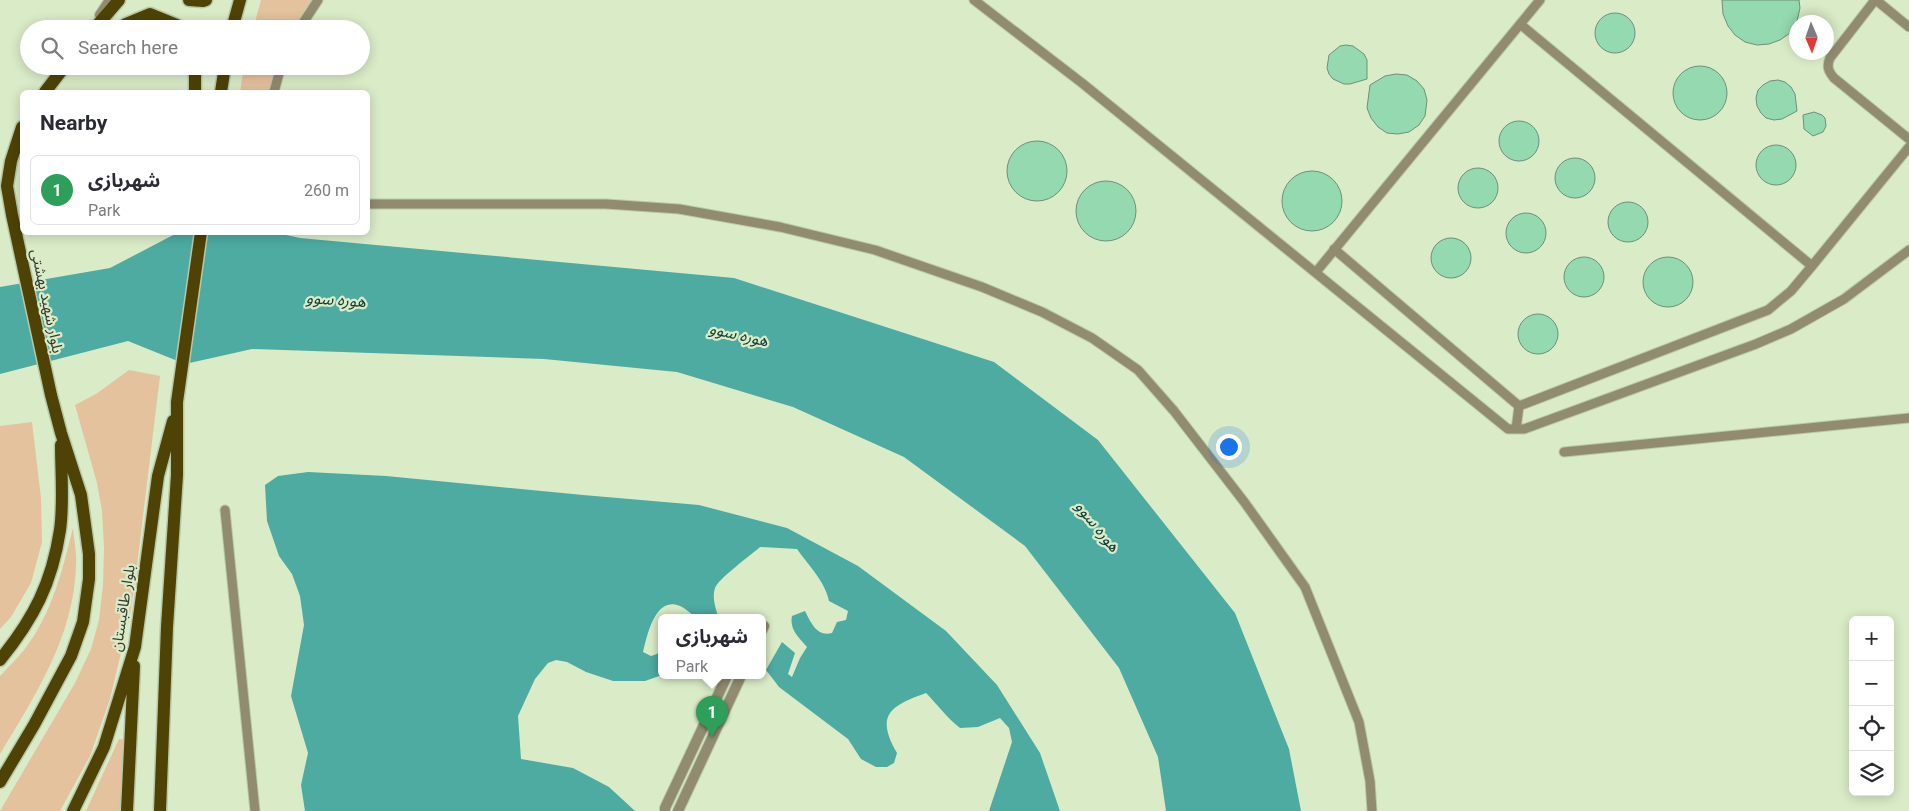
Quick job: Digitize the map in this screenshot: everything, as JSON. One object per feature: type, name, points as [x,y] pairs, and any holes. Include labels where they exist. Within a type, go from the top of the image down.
[{"type":"main road","points":[[101,20],[119,0]]},
{"type":"main road","points":[[189,0],[204,2],[206,0]]},
{"type":"main road","points":[[234,20],[240,0]]},
{"type":"main road","points":[[136,20],[150,14],[165,20]]},
{"type":"main road","points":[[46,90],[59,75]]},
{"type":"main road","points":[[195,75],[195,90]]},
{"type":"main road","points":[[221,90],[224,75]]},
{"type":"main road","name":"بلوار شهید بهشتی","points":[[20,133],[11,161],[8,186],[19,249],[51,396],[61,433]]},
{"type":"main road","points":[[160,811],[167,627],[177,474],[177,402],[201,235]]},
{"type":"main road","name":"بلوار طاقبستان","points":[[73,811],[104,747],[135,647],[158,476],[177,402]]},
{"type":"main road","points":[[0,660],[35,612],[46,587],[53,564],[60,528],[61,433]]},
{"type":"main road","points":[[0,782],[34,725],[71,656],[78,639],[87,601],[89,554],[82,495],[61,433]]},
{"type":"main road","points":[[127,811],[135,647]]},
{"type":"street","points":[[98,20],[110,0]]},
{"type":"street","points":[[665,811],[726,679]]},
{"type":"street","points":[[678,811],[740,679]]},
{"type":"lane","points":[[305,20],[318,0]]},
{"type":"lane","points":[[974,0],[1082,83],[1508,429],[1524,430],[1738,351],[1791,329],[1844,299],[1909,250]]},
{"type":"lane","points":[[1316,272],[1540,0]]},
{"type":"lane","points":[[1909,27],[1876,0],[1830,58],[1828,67],[1829,72],[1834,78],[1909,139]]},
{"type":"lane","points":[[1520,24],[1812,266]]},
{"type":"lane","points":[[275,90],[279,75]]},
{"type":"lane","points":[[1519,406],[1768,310],[1791,291],[1909,146]]},
{"type":"lane","points":[[370,204],[606,204],[679,209],[771,226],[875,250],[955,278],[1042,312],[1092,338],[1138,370],[1174,410],[1245,503],[1305,587],[1360,722],[1370,781],[1372,811]]},
{"type":"lane","points":[[1334,250],[1519,406]]},
{"type":"lane","points":[[1516,430],[1519,406]]},
{"type":"lane","points":[[1564,452],[1909,418]]},
{"type":"lane","points":[[224,510],[255,811]]},
{"type":"shaded area","points":[[261,0],[315,0],[302,20],[255,20]]},
{"type":"shaded area","points":[[243,75],[277,75],[273,90],[240,90]]},
{"type":"shaded area","points":[[129,370],[160,376],[130,615],[110,699],[90,756],[60,811],[0,811],[75,683],[91,649],[99,620],[103,585],[102,511],[97,483],[75,405],[96,394]]},
{"type":"shaded area","points":[[32,422],[41,498],[42,542],[31,583],[11,617],[0,629],[0,426]]},
{"type":"shaded area","points":[[73,528],[76,566],[74,592],[68,617],[60,641],[39,687],[0,754],[0,676],[24,650],[42,622],[55,592]]},
{"type":"shaded area","points":[[119,739],[126,740],[120,811],[86,811]]},
{"type":"water","name":"هوره سوو","points":[[173,235],[286,235],[300,238],[734,278],[994,362],[1098,440],[1235,613],[1289,749],[1301,811],[1166,811],[1158,757],[1119,668],[1025,546],[904,457],[793,407],[677,372],[544,359],[252,349],[185,364],[128,341],[0,374],[0,287],[110,268]]},
{"type":"water","points":[[308,472],[386,476],[699,505],[787,528],[858,566],[946,631],[997,685],[1040,753],[1060,811],[989,811],[1012,742],[1009,728],[1000,718],[978,727],[960,728],[926,693],[903,703],[890,714],[887,721],[887,729],[897,753],[894,763],[887,767],[876,767],[861,759],[848,739],[779,687],[766,670],[782,642],[795,653],[788,674],[792,677],[807,647],[794,630],[791,621],[792,616],[805,611],[815,628],[827,634],[832,633],[837,622],[846,620],[848,611],[829,601],[820,580],[797,549],[760,547],[717,584],[714,595],[717,614],[691,614],[680,606],[671,604],[664,606],[658,612],[650,628],[643,652],[651,656],[658,653],[658,676],[645,681],[613,681],[586,672],[567,662],[556,660],[548,663],[535,679],[518,716],[521,759],[573,768],[609,787],[635,811],[305,811],[301,785],[308,753],[291,696],[304,625],[300,596],[292,574],[279,556],[267,521],[265,485],[278,476]]},
{"type":"building","points":[[1722,0],[1799,0],[1798,15],[1789,15],[1789,34],[1769,44],[1757,45],[1745,42],[1735,35],[1728,26],[1723,14]]},
{"type":"building","points":[[1615,13],[1629,19],[1635,33],[1629,47],[1615,53],[1601,47],[1595,33],[1601,19]]},
{"type":"building","points":[[1340,46],[1353,46],[1364,54],[1367,60],[1367,79],[1344,84],[1333,79],[1329,74],[1327,68],[1329,55]]},
{"type":"building","points":[[1695,66],[1705,66],[1715,70],[1723,78],[1727,93],[1723,108],[1715,116],[1705,120],[1695,120],[1685,116],[1677,108],[1673,98],[1673,88],[1677,78],[1685,70]]},
{"type":"building","points":[[1407,75],[1417,81],[1424,89],[1427,100],[1425,116],[1419,125],[1409,132],[1398,134],[1387,133],[1378,127],[1371,118],[1367,108],[1370,85],[1385,76]]},
{"type":"building","points":[[1778,80],[1785,82],[1791,87],[1795,94],[1797,111],[1782,119],[1774,120],[1766,118],[1761,113],[1757,106],[1756,98],[1758,90],[1763,85],[1770,81]]},
{"type":"building","points":[[1814,112],[1825,118],[1826,126],[1823,132],[1813,136],[1804,129],[1803,115]]},
{"type":"building","points":[[1519,121],[1533,127],[1539,141],[1533,155],[1519,161],[1505,155],[1499,141],[1505,127]]},
{"type":"building","points":[[1031,141],[1043,141],[1054,146],[1062,154],[1067,165],[1065,183],[1054,196],[1043,201],[1031,201],[1020,196],[1012,188],[1007,177],[1007,165],[1012,154],[1020,146]]},
{"type":"building","points":[[1776,145],[1790,151],[1796,165],[1790,179],[1776,185],[1762,179],[1756,165],[1762,151]]},
{"type":"building","points":[[1575,158],[1589,164],[1595,178],[1589,192],[1575,198],[1561,192],[1555,178],[1561,164]]},
{"type":"building","points":[[1478,168],[1492,174],[1498,188],[1492,202],[1478,208],[1464,202],[1458,188],[1464,174]]},
{"type":"building","points":[[1306,171],[1318,171],[1329,176],[1337,184],[1342,195],[1340,213],[1329,226],[1318,231],[1306,231],[1295,226],[1287,218],[1282,207],[1282,195],[1287,184],[1295,176]]},
{"type":"building","points":[[1100,181],[1112,181],[1123,186],[1131,194],[1136,205],[1134,223],[1123,236],[1112,241],[1100,241],[1089,236],[1081,228],[1076,217],[1076,205],[1081,194],[1089,186]]},
{"type":"building","points":[[1628,202],[1642,208],[1648,222],[1642,236],[1628,242],[1614,236],[1608,222],[1614,208]]},
{"type":"building","points":[[1526,213],[1540,219],[1546,233],[1540,247],[1526,253],[1512,247],[1506,233],[1512,219]]},
{"type":"building","points":[[1451,238],[1465,244],[1471,258],[1465,272],[1451,278],[1437,272],[1431,258],[1437,244]]},
{"type":"building","points":[[1584,257],[1598,263],[1604,277],[1598,291],[1584,297],[1570,291],[1564,277],[1570,263]]},
{"type":"building","points":[[1663,257],[1673,257],[1686,264],[1693,277],[1693,287],[1686,300],[1673,307],[1663,307],[1654,303],[1647,296],[1643,287],[1643,277],[1647,268],[1654,261]]},
{"type":"building","points":[[1538,314],[1552,320],[1558,334],[1552,348],[1538,354],[1524,348],[1518,334],[1524,320]]},
{"type":"place","name":"شهربازی","points":[[712,737]]}]
